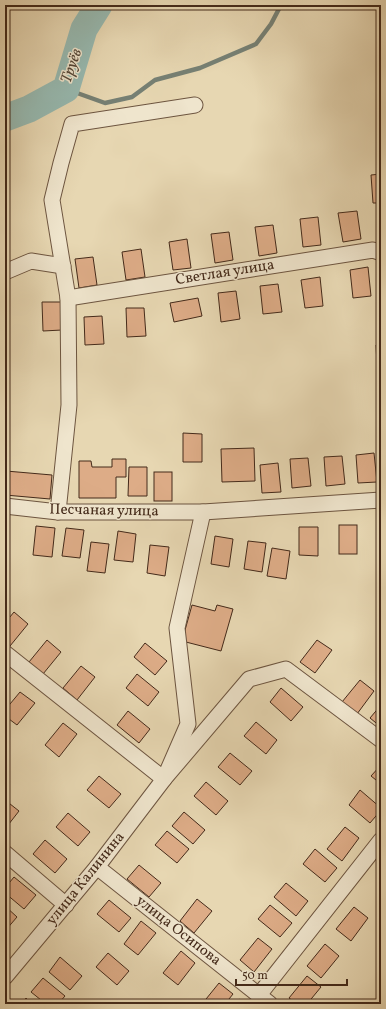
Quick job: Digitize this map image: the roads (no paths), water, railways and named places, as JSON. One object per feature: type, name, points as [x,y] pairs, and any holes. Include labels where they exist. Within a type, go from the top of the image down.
[{"type":"street","points":[[58,512],[69,405],[68,298],[52,200],[72,124],[195,105]]},
{"type":"street","name":"Светлая улица","points":[[68,298],[373,250],[381,253]]},
{"type":"street","points":[[5,272],[31,261],[63,266]]},
{"type":"street","name":"Песчаная улица","points":[[5,506],[58,512],[203,512],[381,500]]},
{"type":"street","name":"улица Калинина","points":[[164,779],[188,724],[177,628],[203,512]]},
{"type":"street","points":[[5,653],[164,779]]},
{"type":"street","name":"улица Калинина","points":[[5,977],[97,867],[164,779],[249,679],[286,669],[381,740]]},
{"type":"street","name":"улица Осипова","points":[[97,867],[265,1000],[381,840]]},
{"type":"street","points":[[5,853],[66,905]]},
{"type":"waterway","name":"Труёв","points":[[5,118],[29,109],[66,89],[84,29],[99,5]]},
{"type":"waterway","points":[[66,89],[105,103],[132,97],[155,80],[200,68],[256,44],[271,24],[281,5]]}]
